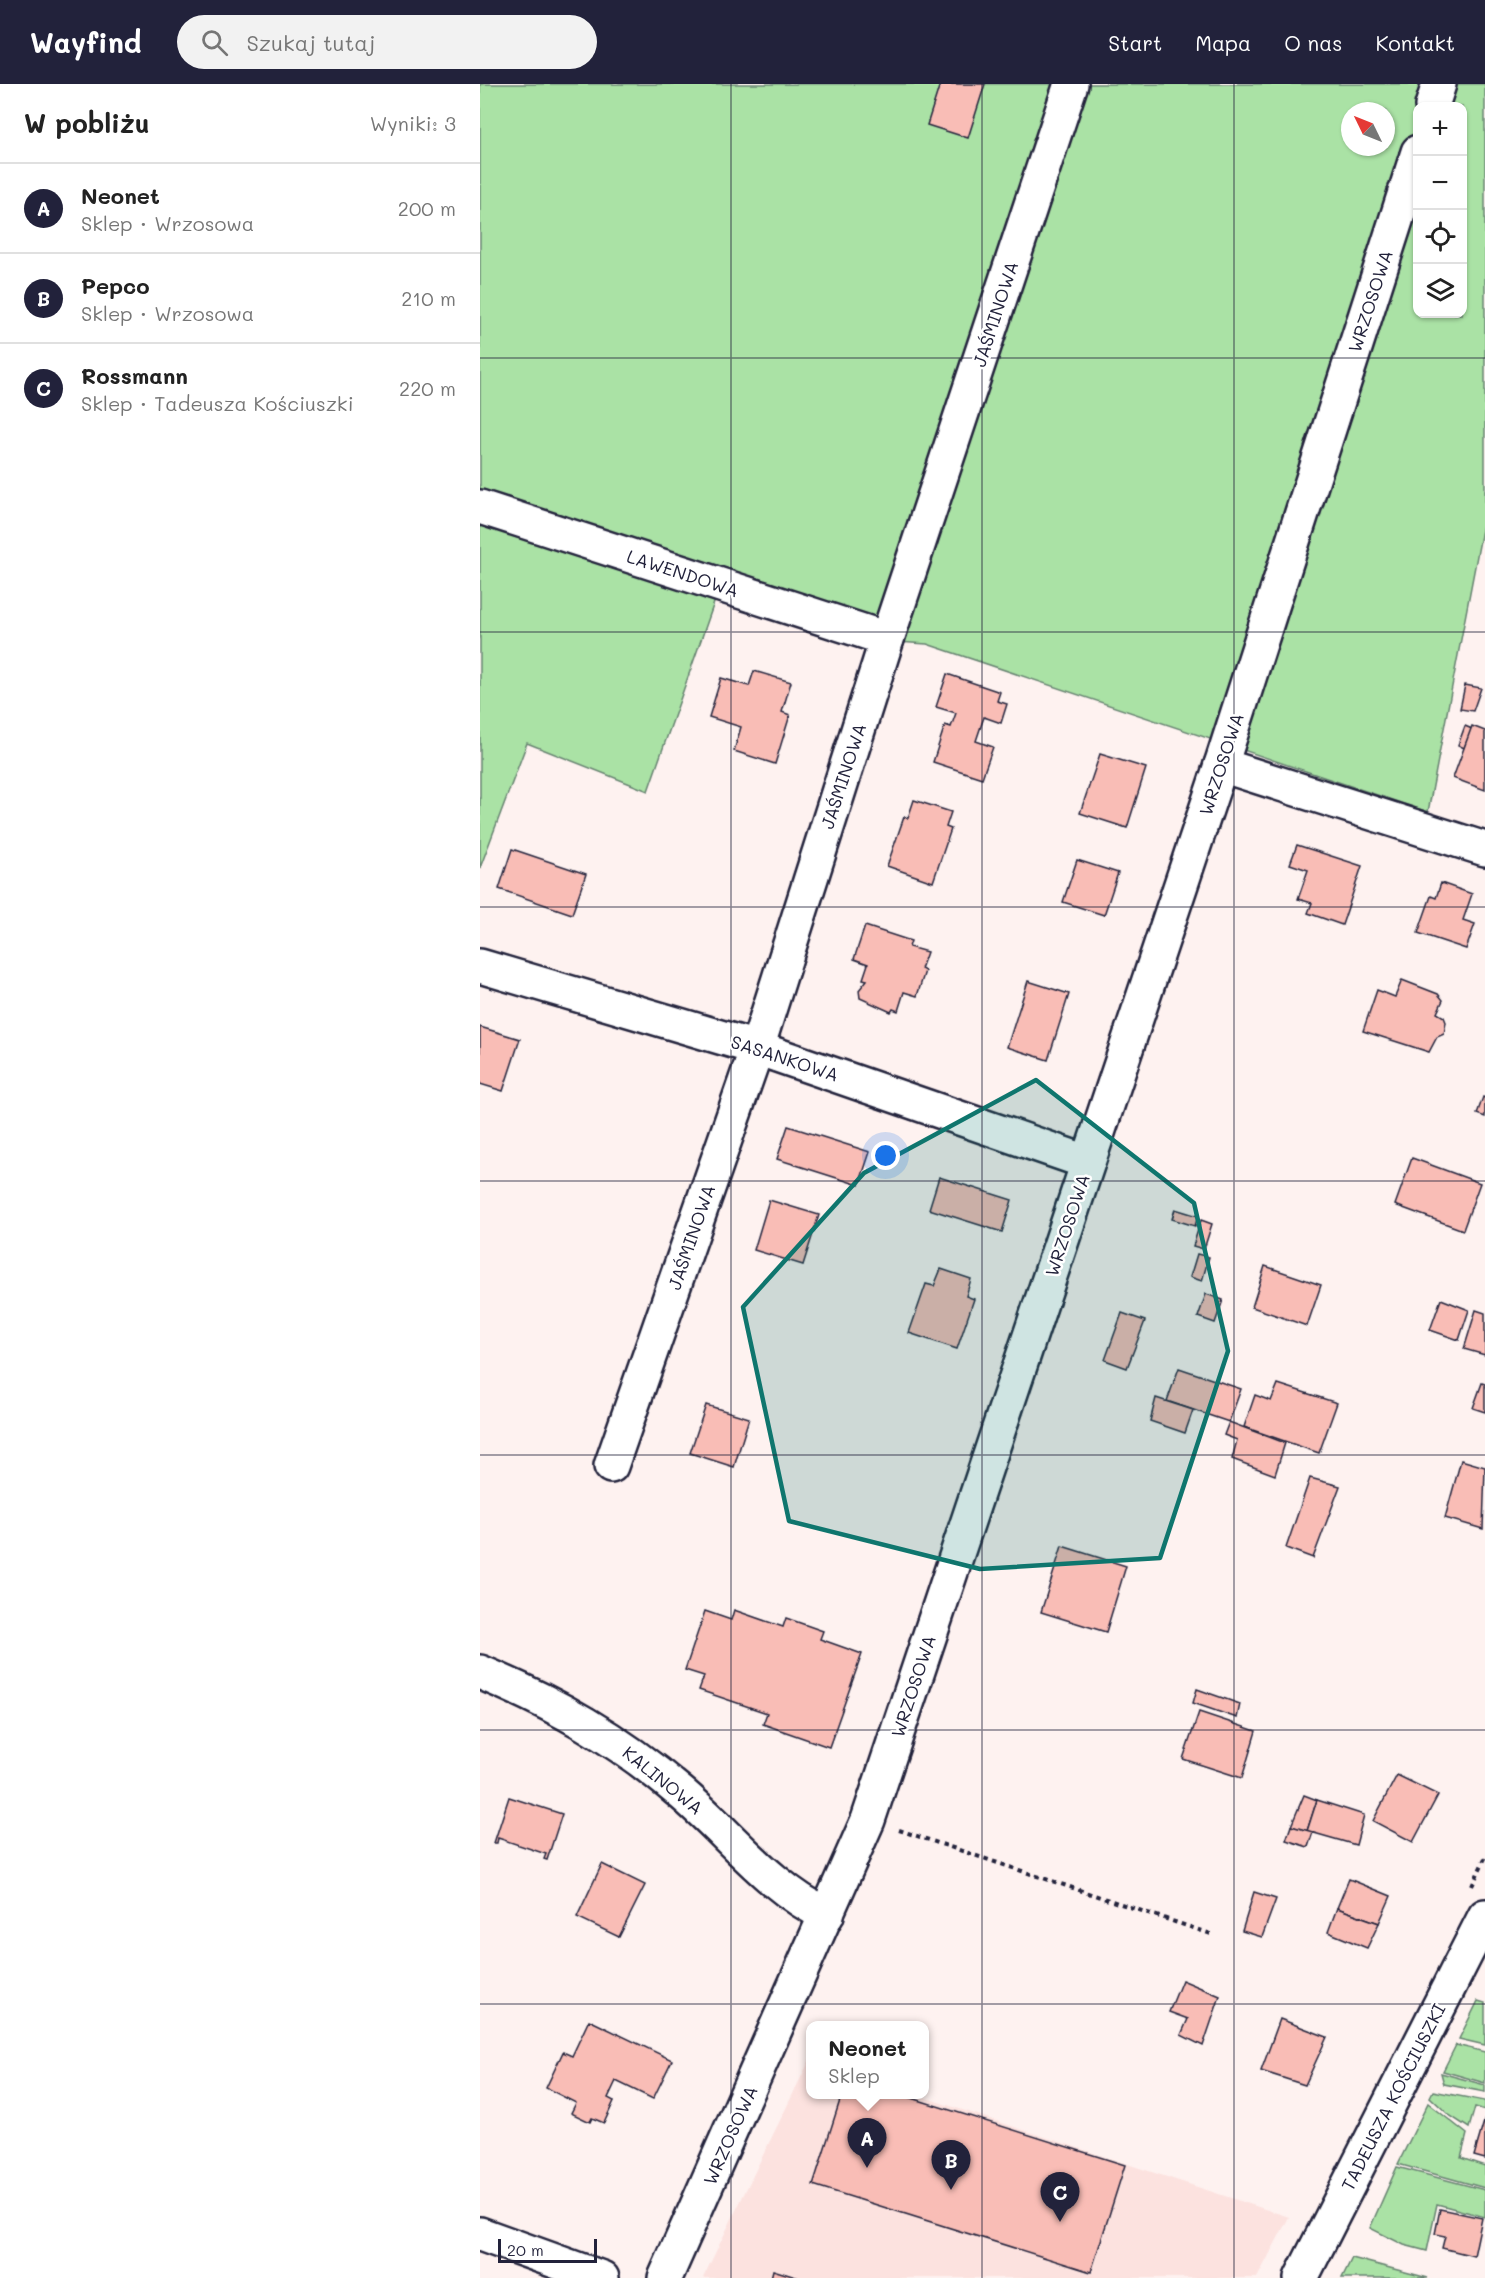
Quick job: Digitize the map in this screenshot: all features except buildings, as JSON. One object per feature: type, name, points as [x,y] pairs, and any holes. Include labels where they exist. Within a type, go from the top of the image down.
[{"type":"street","name":"JAŚMINOWA","points":[[611,1466],[757,1048],[887,639],[1071,84]]},
{"type":"street","points":[[1433,102],[1439,84]]},
{"type":"street","name":"WRZOSOWA","points":[[665,2278],[827,1915],[875,1799],[1221,765],[1417,156]]},
{"type":"street","name":"LAWENDOWA","points":[[480,507],[887,639]]},
{"type":"street","points":[[1221,765],[1485,849]]},
{"type":"street","name":"SASANKOWA","points":[[480,966],[757,1048],[1087,1162]]},
{"type":"street","name":"KALINOWA","points":[[480,1672],[532,1694],[588,1724],[640,1759],[681,1793],[769,1875],[791,1893],[827,1915]]},
{"type":"street","name":"TADEUSZA KOŚCIUSZKI","points":[[1301,2278],[1477,1904]]},
{"type":"street","points":[[480,2235],[602,2278]]},
{"type":"path","points":[[894,1828],[1211,1934]]},
{"type":"path","points":[[1477,1904],[1485,1858]]},
{"type":"highlighted area","points":[[1036,1080],[1194,1203],[1228,1351],[1160,1558],[980,1569],[789,1521],[743,1307],[864,1173]]},
{"type":"shaded area","points":[[806,2067],[806,2099],[929,2099],[1289,2217],[1257,2278],[703,2278]]},
{"type":"green space","points":[[480,84],[1485,84],[1485,514],[1428,812],[927,644],[823,637],[715,600],[648,791],[527,743],[480,868]]},
{"type":"green space","points":[[1478,2001],[1485,2003],[1485,2045],[1459,2039]]},
{"type":"green space","points":[[1456,2045],[1485,2052],[1485,2083],[1443,2071]]},
{"type":"green space","points":[[1441,2073],[1485,2085],[1485,2092],[1444,2084]]},
{"type":"green space","points":[[1433,2091],[1485,2101],[1485,2110],[1475,2107],[1469,2128],[1449,2115],[1430,2097]]},
{"type":"green space","points":[[1428,2103],[1467,2134],[1461,2158],[1485,2166],[1485,2188],[1398,2164]]},
{"type":"green space","points":[[1397,2167],[1485,2190],[1485,2217],[1437,2204],[1427,2251],[1404,2245],[1370,2228]]},
{"type":"green space","points":[[1352,2258],[1428,2278],[1342,2278]]},
{"type":"place","name":"Neonet","points":[[867,2168]]},
{"type":"place","name":"Pepco","points":[[951,2190]]},
{"type":"place","name":"Rossmann","points":[[1060,2222]]}]
